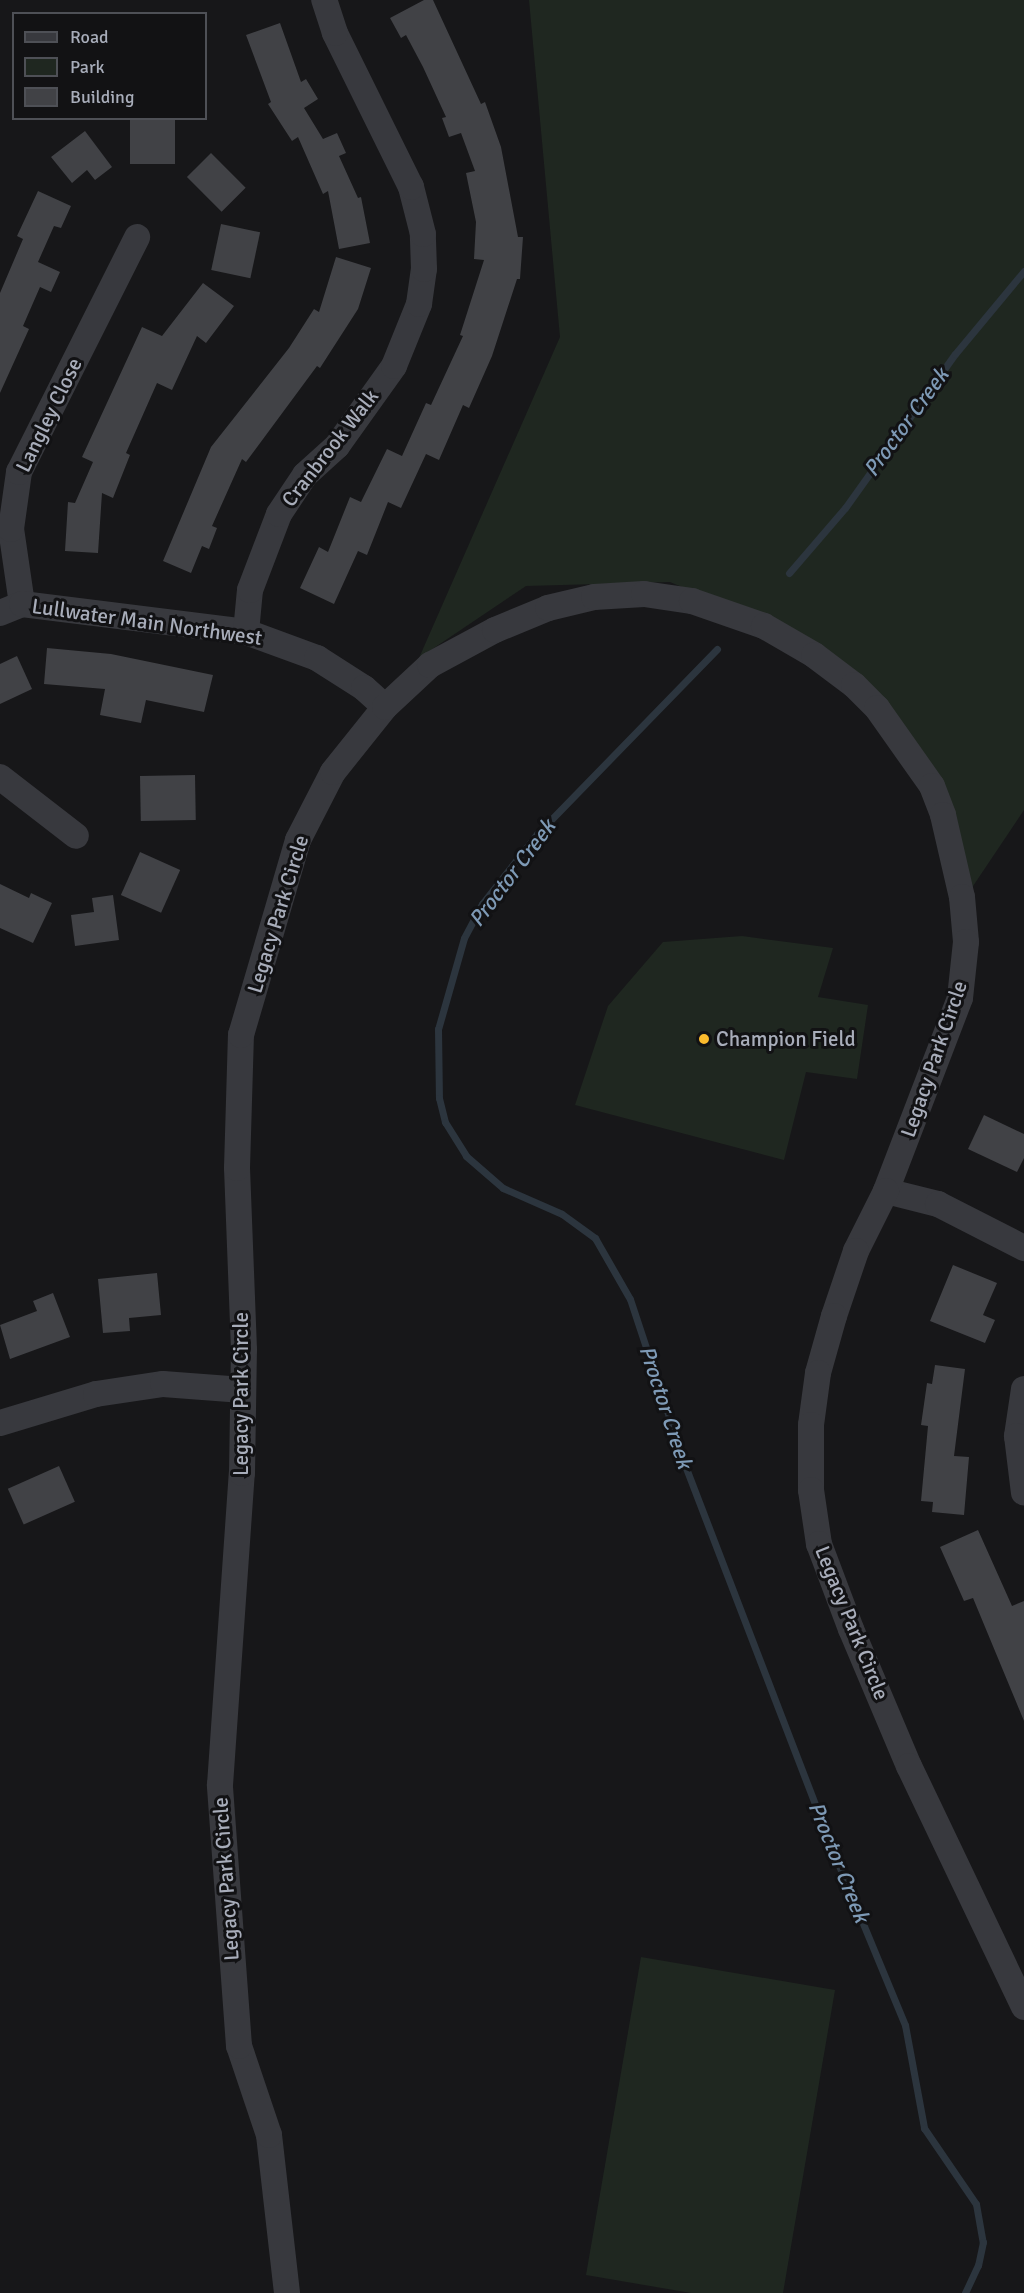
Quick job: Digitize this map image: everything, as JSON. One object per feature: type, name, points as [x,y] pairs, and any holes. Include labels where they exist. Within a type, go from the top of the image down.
[{"type":"street","name":"Cranbrook Walk","points":[[246,632],[250,590],[279,514],[305,475],[336,446],[394,366],[418,304],[424,269],[423,234],[411,187],[335,33],[324,0]]},
{"type":"street","name":"Langley Close","points":[[11,608],[11,529],[18,472],[137,237]]},
{"type":"street","name":"Legacy Park Circle","points":[[287,2293],[269,2135],[239,2046],[220,1785],[242,1473],[243,1390],[237,1168],[241,1035],[298,840],[333,772],[385,707],[430,665],[495,630],[548,608],[594,597],[644,594],[692,601],[764,626],[814,655],[854,684],[897,734],[932,786],[952,842],[966,942],[960,998],[886,1191],[856,1251],[818,1372],[811,1425],[811,1490],[819,1544],[909,1766],[1024,2007]]},
{"type":"street","name":"Lullwater Main Northwest","points":[[11,608],[246,632],[317,658],[364,688],[385,707]]},
{"type":"street","points":[[0,777],[76,836]]},
{"type":"street","points":[[886,1191],[938,1204],[1024,1248]]},
{"type":"street","points":[[0,1423],[96,1394],[163,1384],[243,1390]]},
{"type":"street","points":[[1024,1389],[1017,1436],[1024,1493]]},
{"type":"green space","points":[[529,0],[1024,0],[1024,810],[959,907],[946,798],[794,634],[670,582],[526,586],[419,658],[560,337]]},
{"type":"green space","name":"Champion Field","points":[[742,936],[833,948],[818,997],[868,1005],[857,1079],[806,1072],[784,1160],[575,1105],[608,1006],[663,942]]},
{"type":"green space","points":[[641,1957],[835,1990],[783,2293],[691,2293],[586,2275]]},
{"type":"building","points":[[424,0],[433,0],[481,104],[485,102],[501,147],[518,237],[523,237],[520,279],[517,279],[492,356],[469,408],[463,405],[439,460],[426,454],[401,508],[388,502],[367,555],[358,551],[334,604],[300,588],[319,547],[328,552],[350,497],[361,502],[387,449],[402,456],[426,403],[431,405],[463,336],[460,335],[484,260],[474,259],[476,222],[466,173],[475,171],[461,133],[449,137],[442,118],[446,117],[423,67],[406,35],[401,38],[390,18]]},
{"type":"building","points":[[280,23],[301,82],[306,79],[318,99],[304,108],[323,139],[337,133],[346,153],[339,156],[358,198],[361,197],[370,243],[339,249],[328,191],[323,194],[298,137],[292,141],[268,104],[271,102],[246,35]]},
{"type":"building","points":[[130,120],[175,120],[175,164],[130,164]]},
{"type":"building","points":[[85,131],[112,167],[95,180],[87,170],[72,183],[51,157]]},
{"type":"building","points":[[211,153],[246,188],[222,212],[187,177]]},
{"type":"building","points":[[38,191],[71,206],[61,228],[54,226],[38,262],[60,272],[51,292],[40,287],[23,326],[29,329],[0,393],[0,293],[23,239],[17,236]]},
{"type":"building","points":[[221,224],[260,232],[250,278],[211,270]]},
{"type":"building","points":[[336,257],[371,268],[358,309],[320,368],[317,366],[246,462],[242,459],[212,526],[217,528],[209,549],[202,546],[191,573],[163,561],[211,447],[289,348],[314,309],[319,312]]},
{"type":"building","points":[[203,283],[234,306],[206,343],[197,336],[172,390],[157,383],[126,453],[130,455],[113,498],[102,493],[98,553],[65,551],[68,502],[75,503],[93,462],[82,457],[142,327],[162,336]]},
{"type":"building","points":[[47,648],[111,654],[213,675],[204,712],[146,700],[141,723],[100,715],[105,689],[44,684]]},
{"type":"building","points":[[17,656],[32,689],[0,704],[0,664]]},
{"type":"building","points":[[195,775],[196,820],[141,821],[140,776]]},
{"type":"building","points":[[140,852],[180,870],[161,913],[121,895]]},
{"type":"building","points":[[0,884],[29,898],[31,893],[52,903],[33,943],[0,928]]},
{"type":"building","points":[[113,895],[119,940],[75,946],[71,915],[94,912],[92,898]]},
{"type":"building","points":[[984,1115],[1024,1134],[1024,1158],[1017,1172],[968,1149]]},
{"type":"building","points":[[953,1265],[997,1283],[983,1315],[995,1320],[985,1343],[930,1321]]},
{"type":"building","points":[[157,1273],[161,1315],[129,1318],[130,1331],[103,1333],[98,1279]]},
{"type":"building","points":[[53,1293],[70,1337],[10,1359],[0,1325],[37,1311],[33,1301]]},
{"type":"building","points":[[935,1365],[965,1369],[954,1456],[969,1457],[964,1515],[932,1512],[933,1502],[921,1501],[928,1426],[921,1425],[927,1383],[932,1384]]},
{"type":"building","points":[[59,1466],[75,1502],[24,1524],[8,1489]]},
{"type":"building","points":[[978,1530],[1012,1606],[1024,1601],[1024,1721],[973,1598],[964,1601],[940,1547]]},
{"type":"waterway","name":"Proctor Creek","points":[[789,573],[845,508],[955,354],[1024,271]]},
{"type":"waterway","name":"Proctor Creek","points":[[717,649],[537,834],[482,904],[464,938],[438,1029],[439,1098],[445,1122],[466,1156],[503,1188],[562,1214],[595,1238],[630,1299],[686,1468],[835,1856],[905,2025],[924,2128],[976,2204],[983,2242],[978,2265],[965,2293]]},
{"type":"place","name":"Champion Field","points":[[704,1039]]}]
